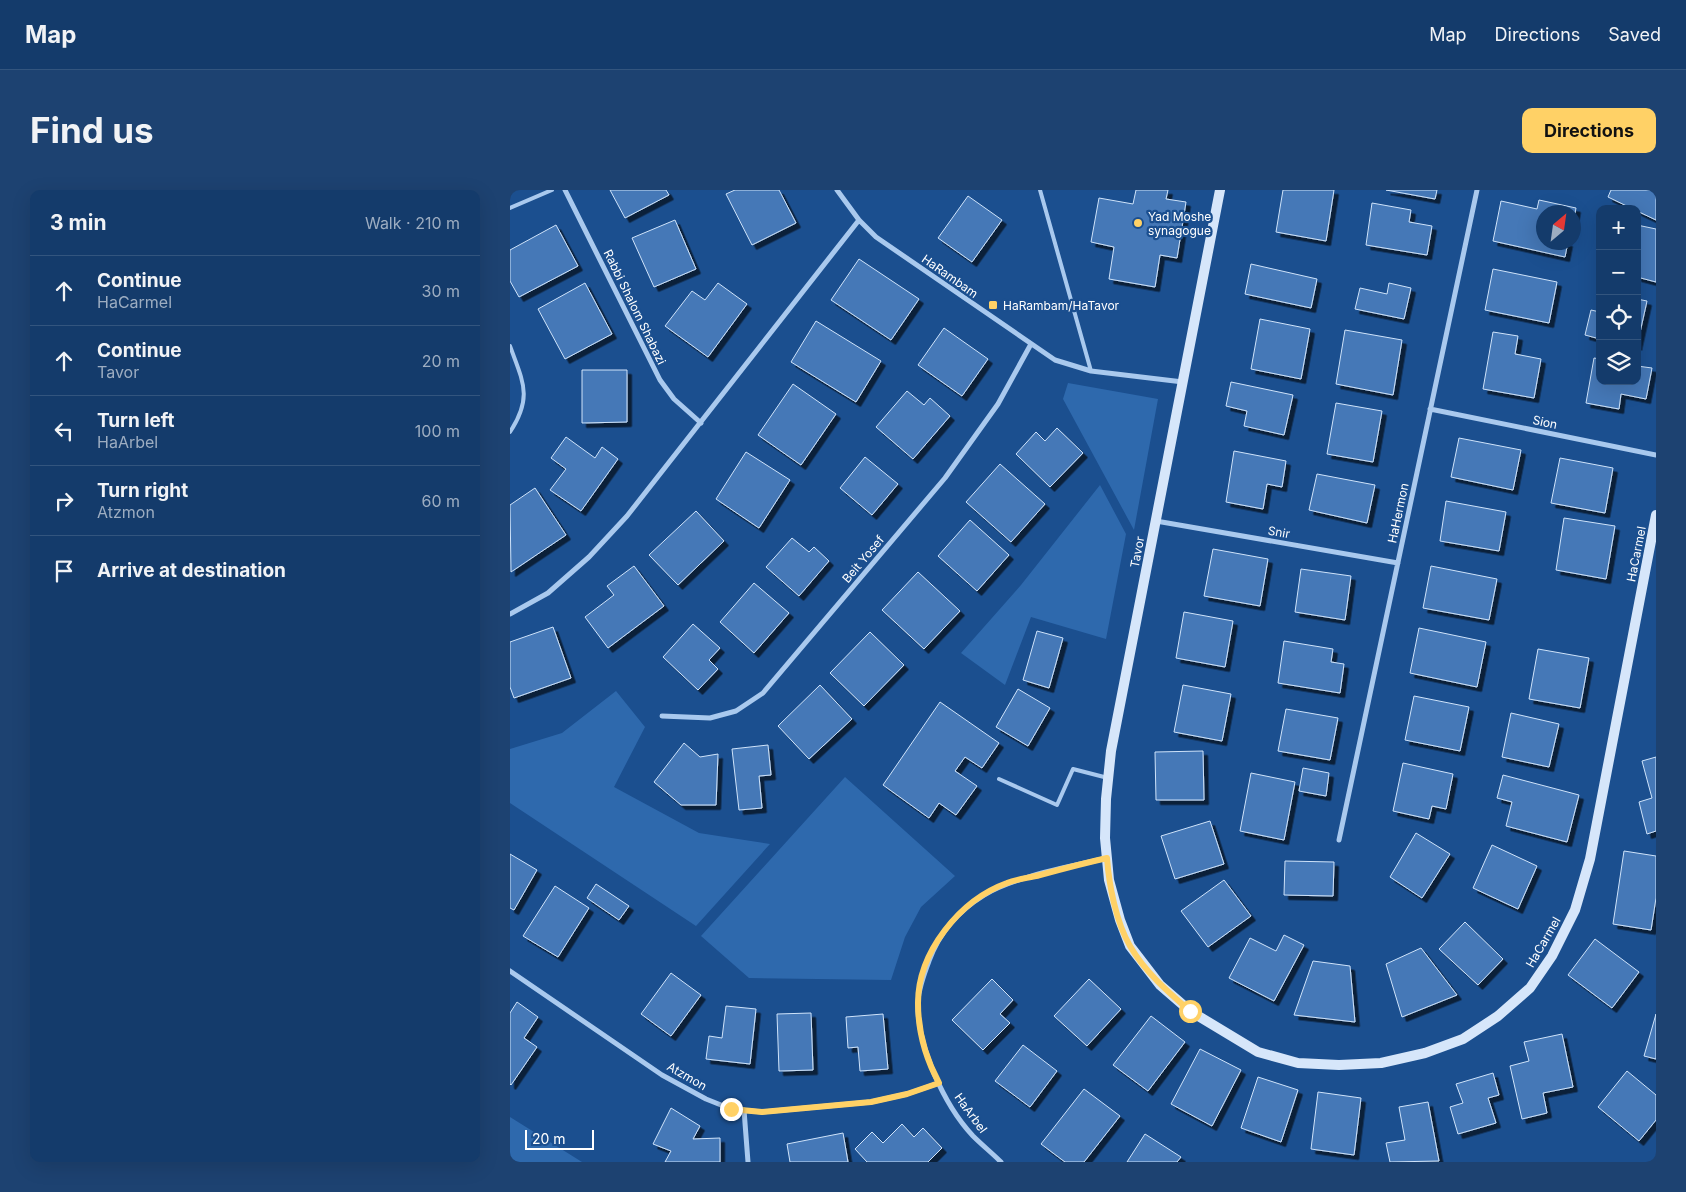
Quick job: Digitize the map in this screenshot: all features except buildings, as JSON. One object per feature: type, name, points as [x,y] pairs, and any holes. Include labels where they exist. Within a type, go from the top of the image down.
[{"type":"street","name":"Rabbi Shalom Shabazi","points":[[566,190],[660,380],[674,399],[701,423]]},
{"type":"street","name":"HaRambam","points":[[837,190],[859,220],[876,238],[1055,360],[1091,371],[1183,382]]},
{"type":"street","name":"Tavor","points":[[1120,920],[1109,880],[1105,838],[1108,778],[1220,190]]},
{"type":"street","name":"HaHermon","points":[[1339,840],[1477,190]]},
{"type":"street","points":[[510,614],[548,593],[589,557],[627,516],[859,220]]},
{"type":"street","name":"Beit Yosef","points":[[662,716],[710,718],[736,712],[762,692],[946,478],[998,404],[1031,344]]},
{"type":"street","name":"Sion","points":[[1430,409],[1656,455]]},
{"type":"street","name":"HaCarmel","points":[[1120,920],[1130,946],[1160,985],[1190,1011],[1258,1052],[1298,1063],[1339,1065],[1381,1063],[1425,1054],[1463,1039],[1498,1016],[1530,988],[1552,956],[1575,910],[1590,859],[1656,515]]},
{"type":"street","name":"Snir","points":[[1156,521],[1398,563]]},
{"type":"street","name":"HaArbel","points":[[1001,1162],[972,1135],[950,1104],[931,1068],[922,1036],[918,1002],[922,977],[932,951],[944,930],[963,909],[984,895],[1006,883],[1107,858]]},
{"type":"street","name":"Atzmon","points":[[510,971],[662,1075],[706,1099],[731,1109],[762,1112],[871,1102],[907,1094],[939,1083]]},
{"type":"street","points":[[744,1110],[748,1162]]},
{"type":"lane","points":[[510,208],[552,190]]},
{"type":"lane","points":[[1040,190],[1091,371]]},
{"type":"lane","points":[[510,346],[522,380],[524,402],[517,422],[510,432]]},
{"type":"lane","points":[[999,779],[1057,805],[1073,769],[1108,778]]},
{"type":"shaded area","points":[[1068,383],[1158,399],[1134,530],[1063,399]]},
{"type":"shaded area","points":[[1100,485],[1126,534],[1106,639],[1031,617],[1005,685],[961,653],[1021,585]]},
{"type":"shaded area","points":[[616,691],[645,727],[614,787],[699,833],[770,844],[696,926],[510,803],[510,749],[562,733]]},
{"type":"shaded area","points":[[845,777],[955,876],[921,907],[905,937],[891,980],[749,978],[701,936]]},
{"type":"shaded area","points":[[510,1117],[582,1162],[510,1162]]},
{"type":"place","name":"Yad Moshe synagogue","points":[[1138,223]]},
{"type":"place","name":"HaRambam/HaTavor","points":[[993,305]]},
{"type":"route","points":[[731,1109],[762,1112],[871,1102],[907,1094],[939,1083],[931,1068],[922,1036],[918,1002],[922,977],[932,951],[944,930],[963,909],[1006,883],[1107,858],[1109,880],[1120,920],[1130,946],[1160,985],[1190,1011]]}]
